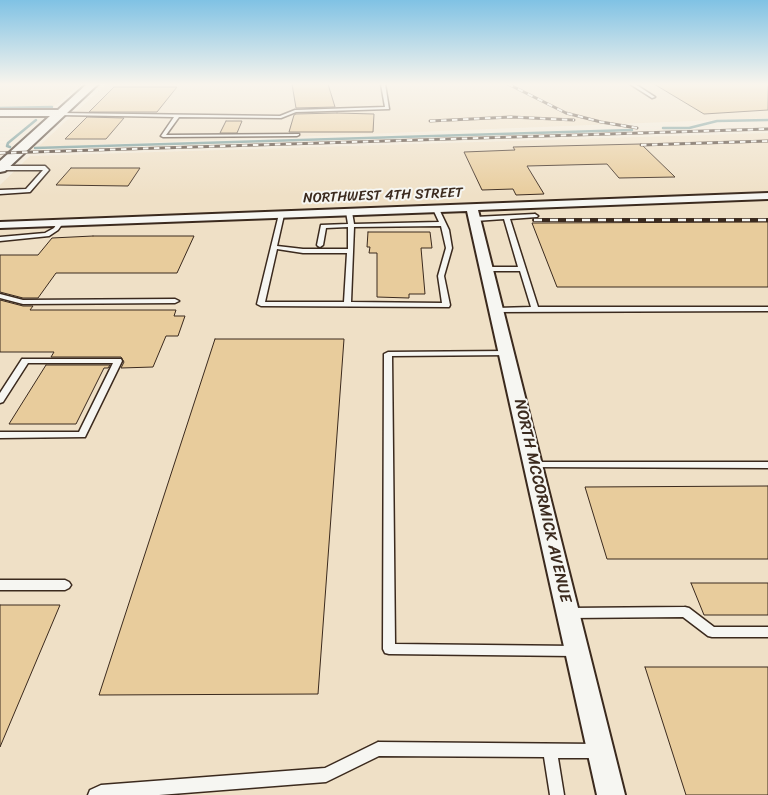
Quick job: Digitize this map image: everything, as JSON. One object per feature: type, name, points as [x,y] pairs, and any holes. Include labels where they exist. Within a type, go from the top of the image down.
[{"type":"main road","points":[[0,168],[52,121]]},
{"type":"street","name":"NORTHWEST 4TH STREET","points":[[0,225],[436,209],[507,214],[768,196]]},
{"type":"street","name":"NORTH MCCORMICK AVENUE","points":[[474,213],[611,795]]},
{"type":"lane","points":[[174,121],[163,136],[297,135]]},
{"type":"lane","points":[[0,168],[46,168],[46,170],[28,191],[0,192]]},
{"type":"lane","points":[[281,215],[260,304],[446,305],[441,276],[450,248],[443,224],[436,209]]},
{"type":"lane","points":[[347,305],[351,225],[349,212]]},
{"type":"lane","points":[[535,216],[507,214],[535,309]]},
{"type":"lane","points":[[0,239],[47,235],[56,230],[60,222]]},
{"type":"lane","points":[[320,245],[323,226],[443,224]]},
{"type":"lane","points":[[274,247],[303,251],[350,251]]},
{"type":"lane","points":[[487,269],[522,269]]},
{"type":"lane","points":[[0,296],[23,302],[175,301]]},
{"type":"lane","points":[[496,310],[768,309]]},
{"type":"lane","points":[[507,353],[388,354],[389,649],[578,651]]},
{"type":"lane","points":[[0,400],[25,361],[118,361],[82,435],[0,435]]},
{"type":"lane","points":[[534,465],[768,465]]},
{"type":"lane","points":[[0,585],[65,584]]},
{"type":"lane","points":[[569,613],[685,612],[712,632],[768,632]]},
{"type":"lane","points":[[95,795],[101,792],[326,776],[378,749],[601,751]]},
{"type":"lane","points":[[550,750],[557,795]]},
{"type":"shaded area","points":[[66,121],[690,121],[38,147]]},
{"type":"shaded area","points":[[768,133],[768,795],[0,795],[0,185],[30,156]]},
{"type":"building","points":[[83,121],[121,121],[106,139],[65,139]]},
{"type":"building","points":[[226,121],[242,121],[237,133],[220,133]]},
{"type":"building","points":[[292,121],[374,121],[373,132],[289,132]]},
{"type":"building","points":[[641,144],[675,177],[619,178],[607,164],[527,166],[544,194],[516,195],[513,189],[482,190],[464,152],[515,150],[513,147]]},
{"type":"building","points":[[71,168],[140,168],[128,186],[56,185]]},
{"type":"building","points":[[768,222],[768,287],[557,287],[532,223]]},
{"type":"building","points":[[368,232],[430,232],[432,248],[421,248],[425,294],[409,294],[409,298],[377,297],[377,253],[369,253],[370,247],[367,247]]},
{"type":"building","points":[[194,236],[177,273],[56,273],[38,298],[23,298],[0,292],[0,255],[38,255],[52,238]]},
{"type":"building","points":[[0,300],[23,306],[33,306],[30,310],[176,310],[174,316],[185,316],[178,336],[166,336],[153,367],[121,368],[124,362],[121,357],[51,357],[54,352],[0,352]]},
{"type":"building","points":[[215,339],[344,339],[318,694],[99,695]]},
{"type":"building","points":[[46,365],[110,365],[108,368],[104,368],[76,424],[9,424]]},
{"type":"building","points":[[768,486],[768,559],[607,559],[585,487]]},
{"type":"building","points":[[691,583],[768,583],[768,615],[704,615]]},
{"type":"building","points":[[0,605],[60,605],[0,747]]},
{"type":"building","points":[[645,667],[768,667],[768,795],[686,795]]},
{"type":"waterway","points":[[10,147],[7,146],[8,143],[35,121]]},
{"type":"waterway","points":[[663,128],[689,128],[717,121]]},
{"type":"waterway","points":[[35,148],[632,130]]},
{"type":"railway","points":[[598,121],[637,128]]},
{"type":"railway","points":[[0,153],[768,129]]},
{"type":"railway","points":[[641,145],[768,141]]},
{"type":"railway","points":[[534,220],[768,220]]}]
